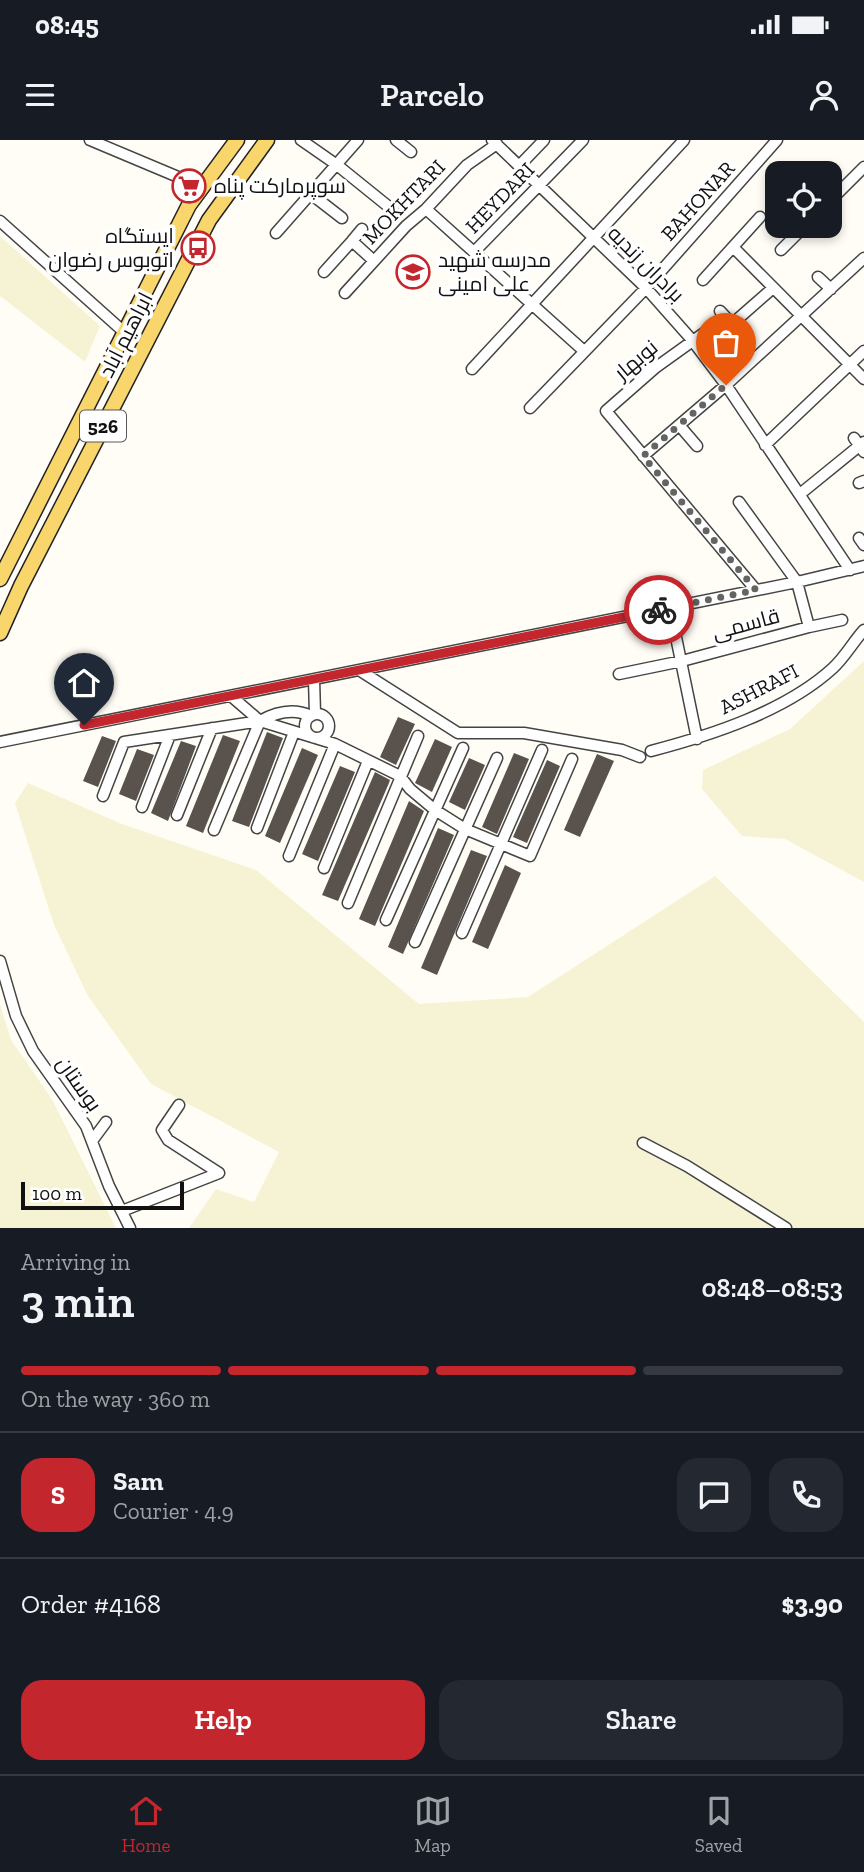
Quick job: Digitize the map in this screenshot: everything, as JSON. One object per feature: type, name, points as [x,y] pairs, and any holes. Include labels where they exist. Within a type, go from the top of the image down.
[{"type":"main road","name":"ابراهیم آباد","points":[[0,579],[189,205],[237,140]]},
{"type":"main road","name":"ابراهیم آباد","points":[[0,633],[21,586],[209,220],[267,140]]},
{"type":"street","points":[[90,140],[106,143],[202,187]]},
{"type":"street","points":[[301,140],[394,211]]},
{"type":"street","points":[[276,233],[358,140]]},
{"type":"street","points":[[396,140],[411,152]]},
{"type":"street","points":[[520,165],[544,140]]},
{"type":"street","name":"HEYDARI","points":[[474,252],[583,140]]},
{"type":"street","points":[[472,369],[684,140]]},
{"type":"street","name":"BAHONAR","points":[[530,408],[646,288],[777,140]]},
{"type":"street","name":"برادران زندیه","points":[[495,142],[646,288],[692,340],[726,385],[850,570]]},
{"type":"street","name":"MOKHTARI","points":[[345,293],[406,226],[426,209],[467,165],[495,142]]},
{"type":"street","points":[[842,189],[864,167]]},
{"type":"street","points":[[311,194],[342,218]]},
{"type":"street","points":[[426,209],[584,351]]},
{"type":"street","points":[[703,280],[760,217]]},
{"type":"street","points":[[0,222],[124,332]]},
{"type":"street","points":[[324,272],[362,229]]},
{"type":"street","points":[[781,250],[793,238]]},
{"type":"street","points":[[352,241],[374,261]]},
{"type":"street","points":[[733,247],[864,379]]},
{"type":"street","points":[[756,590],[643,456],[726,385],[864,258]]},
{"type":"street","points":[[818,277],[831,289]]},
{"type":"street","points":[[720,311],[732,324],[773,288]]},
{"type":"street","name":"نوبهار","points":[[643,456],[606,411],[655,368],[708,330]]},
{"type":"street","points":[[765,444],[864,351]]},
{"type":"street","points":[[679,425],[697,446]]},
{"type":"street","points":[[800,494],[860,445]]},
{"type":"street","points":[[739,502],[797,582],[809,627]]},
{"type":"street","points":[[0,733],[5,741],[670,608],[864,566]]},
{"type":"street","points":[[670,608],[697,739]]},
{"type":"street","name":"قاسمی","points":[[619,674],[682,661],[842,620]]},
{"type":"street","name":"ASHRAFI","points":[[651,751],[697,739],[773,707],[834,667],[864,630]]},
{"type":"street","points":[[359,670],[458,733],[523,733],[622,750],[640,758]]},
{"type":"street","points":[[313,736],[306,729],[307,721],[313,715],[314,679]]},
{"type":"street","points":[[231,696],[260,721],[335,744],[400,776],[410,789],[435,810],[465,829],[530,856],[572,759]]},
{"type":"street","points":[[103,796],[124,742],[260,721],[275,712],[302,711],[326,717],[329,724],[324,735],[313,736]]},
{"type":"street","points":[[214,830],[260,721]]},
{"type":"street","points":[[177,815],[212,728]]},
{"type":"street","points":[[257,828],[294,732]]},
{"type":"street","points":[[142,807],[170,735]]},
{"type":"street","points":[[348,903],[418,736]]},
{"type":"street","points":[[289,856],[335,744]]},
{"type":"street","points":[[386,920],[463,748]]},
{"type":"street","points":[[462,933],[542,750]]},
{"type":"street","points":[[415,942],[497,758]]},
{"type":"street","points":[[324,868],[368,761]]},
{"type":"street","name":"بوستان","points":[[0,961],[16,1016],[33,1051],[86,1126],[130,1228]]},
{"type":"street","points":[[122,1211],[219,1173],[168,1140],[162,1130],[179,1105]]},
{"type":"street","points":[[92,1141],[106,1122]]},
{"type":"street","points":[[643,1143],[687,1166],[786,1228]]},
{"type":"shaded area","points":[[0,236],[100,326],[85,362],[0,296]]},
{"type":"shaded area","points":[[864,661],[864,882],[785,839],[742,836],[702,789],[703,770],[790,729]]},
{"type":"shaded area","points":[[28,783],[122,824],[256,870],[419,1004],[528,997],[715,876],[864,1022],[864,1228],[189,1228],[216,1189],[254,1202],[279,1152],[151,1084],[88,996],[54,925],[15,803]]},
{"type":"shaded area","points":[[0,1004],[11,1040],[52,1099],[116,1228],[0,1228]]},
{"type":"building","points":[[398,717],[415,724],[396,765],[380,757]]},
{"type":"building","points":[[267,732],[283,738],[249,827],[232,821]]},
{"type":"building","points":[[223,735],[240,741],[203,833],[186,826]]},
{"type":"building","points":[[102,736],[116,741],[98,787],[83,781]]},
{"type":"building","points":[[435,739],[452,747],[432,792],[415,783]]},
{"type":"building","points":[[181,741],[196,746],[168,821],[151,813]]},
{"type":"building","points":[[302,748],[318,755],[280,843],[265,836]]},
{"type":"building","points":[[137,749],[154,755],[136,801],[119,794]]},
{"type":"building","points":[[514,753],[529,759],[497,834],[482,827]]},
{"type":"building","points":[[597,754],[614,761],[580,837],[564,830]]},
{"type":"building","points":[[469,758],[485,765],[465,810],[449,802]]},
{"type":"building","points":[[547,760],[560,766],[527,843],[513,837]]},
{"type":"building","points":[[340,766],[355,772],[318,861],[302,854]]},
{"type":"building","points":[[375,772],[390,780],[338,901],[322,895]]},
{"type":"building","points":[[409,801],[424,811],[375,926],[359,919]]},
{"type":"building","points":[[438,828],[454,835],[403,954],[388,947]]},
{"type":"building","points":[[471,850],[487,856],[437,975],[421,968]]},
{"type":"building","points":[[505,865],[521,873],[488,949],[472,942]]},
{"type":"way so far","points":[[659,610],[756,590],[643,456],[726,385]]},
{"type":"place","name":"سوپرمارکت پناه","points":[[189,186]]},
{"type":"place","name":"ایستگاه اتوبوس رضوان","points":[[198,248]]},
{"type":"place","name":"مدرسه شهید علی امینی","points":[[413,272]]},
{"type":"route","points":[[84,725],[659,610]]}]
